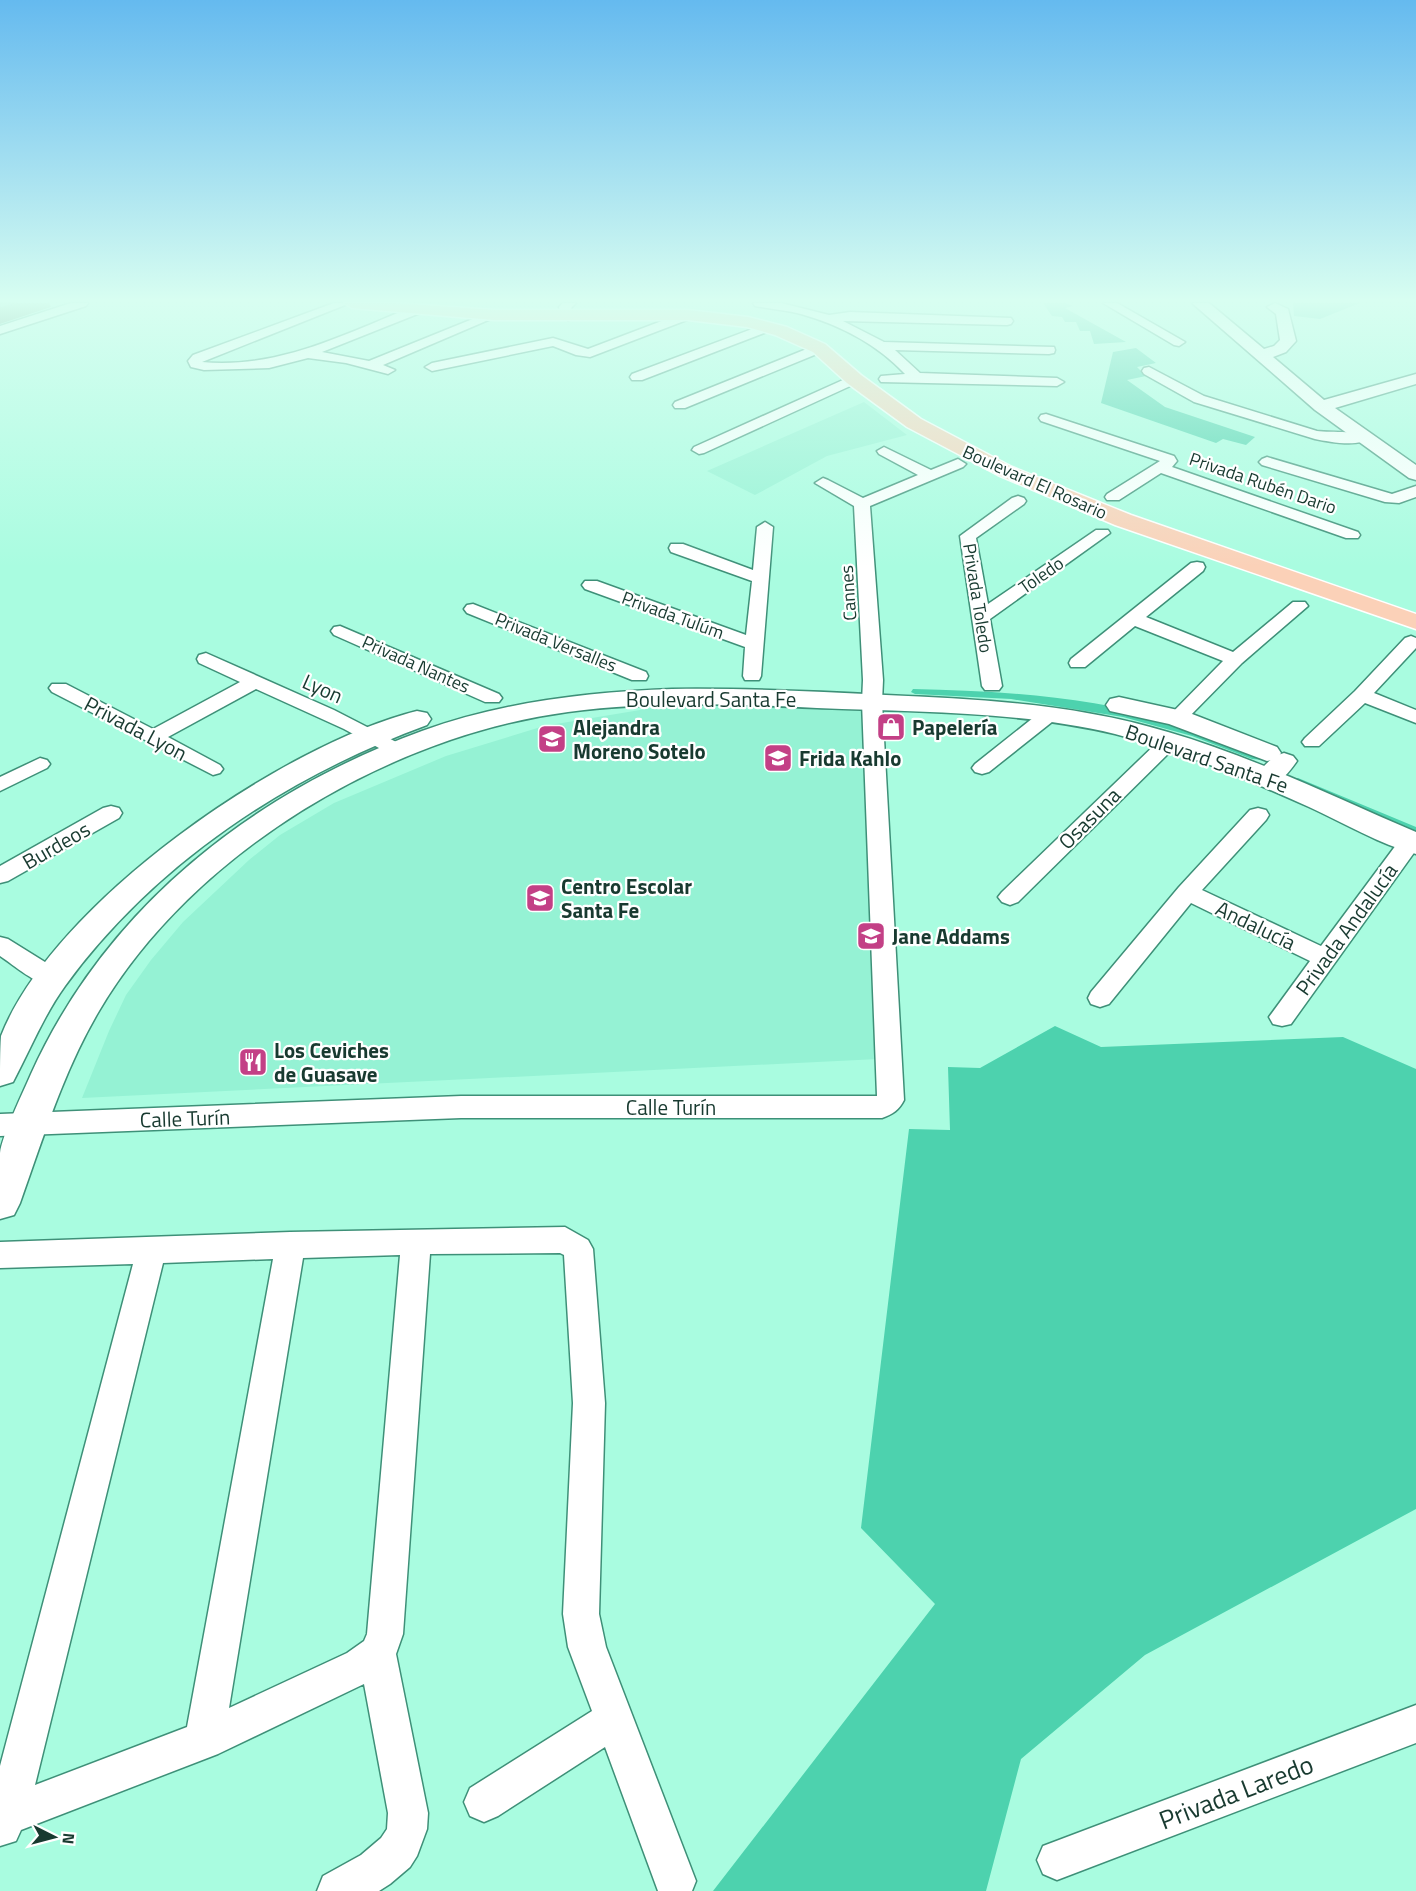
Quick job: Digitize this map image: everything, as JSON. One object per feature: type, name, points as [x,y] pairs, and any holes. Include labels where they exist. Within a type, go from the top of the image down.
[{"type":"main road","name":"Boulevard El Rosario","points":[[871,391],[914,423],[1005,471],[1123,520],[1416,622]]},
{"type":"main road","name":"Boulevard El Rosario","points":[[903,391],[939,418],[986,446],[1113,497],[1416,602]]},
{"type":"main road","name":"Boulevard Santa Fe","points":[[0,1203],[14,1125],[102,977],[148,922],[210,863],[272,816],[326,785],[417,719],[492,698],[595,679],[639,675],[752,676],[1050,714],[1118,726],[1173,729]]},
{"type":"main road","name":"Boulevard Santa Fe","points":[[0,1072],[52,978],[134,889],[215,823],[295,773],[385,743],[564,705],[619,699],[992,686],[1093,700],[1276,769],[1414,836]]},
{"type":"street","points":[[680,405],[714,391]]},
{"type":"street","points":[[699,450],[827,391]]},
{"type":"street","points":[[1186,391],[1200,399],[1315,435],[1364,437]]},
{"type":"street","points":[[1307,391],[1321,406],[1416,474]]},
{"type":"street","points":[[1324,391],[1416,454]]},
{"type":"street","points":[[1321,406],[1377,391]]},
{"type":"street","name":"Privada Rubén Dario","points":[[1047,418],[1170,461],[1113,497]]},
{"type":"street","points":[[884,451],[930,475]]},
{"type":"street","points":[[1267,462],[1391,499],[1416,491]]},
{"type":"street","points":[[823,483],[862,504],[958,464]]},
{"type":"street","name":"Privada Rubén Dario","points":[[1161,468],[1352,534]]},
{"type":"street","name":"Privada Toledo","points":[[992,686],[968,536],[1018,501]]},
{"type":"street","name":"Cannes","points":[[862,504],[873,691]]},
{"type":"street","name":"Privada Tulúm","points":[[752,676],[765,527]]},
{"type":"street","name":"Toledo","points":[[981,618],[1102,533]]},
{"type":"street","points":[[677,548],[760,578]]},
{"type":"street","points":[[1078,663],[1197,567]]},
{"type":"street","name":"Privada Tulúm","points":[[591,585],[754,644]]},
{"type":"street","name":"Osasuna","points":[[1010,897],[1173,729],[1235,659],[1299,606]]},
{"type":"street","name":"Privada Versalles","points":[[473,609],[639,675]]},
{"type":"street","points":[[1135,619],[1235,659]]},
{"type":"street","name":"Privada Nantes","points":[[340,631],[492,698]]},
{"type":"street","points":[[1312,742],[1362,695],[1411,642]]},
{"type":"street","name":"Lyon","points":[[206,659],[385,743]]},
{"type":"street","points":[[154,737],[253,683]]},
{"type":"street","name":"Privada Lyon","points":[[59,688],[213,769]]},
{"type":"street","name":"Calle Turín","points":[[14,1125],[461,1107],[882,1107],[887,1105],[891,1100],[873,691]]},
{"type":"street","points":[[1362,695],[1416,717]]},
{"type":"street","points":[[982,768],[1050,714]]},
{"type":"street","points":[[0,785],[40,764]]},
{"type":"street","name":"Burdeos","points":[[0,876],[111,813]]},
{"type":"street","name":"Andalucía","points":[[1100,998],[1187,892],[1258,815]]},
{"type":"street","name":"Privada Andalucía","points":[[1282,1017],[1414,836]]},
{"type":"street","name":"Andalucía","points":[[1187,892],[1324,958]]},
{"type":"street","points":[[0,945],[52,978]]},
{"type":"street","points":[[0,1255],[290,1245],[565,1240],[578,1249],[590,1403],[581,1614],[587,1647],[675,1881]]},
{"type":"street","points":[[338,1891],[397,1852],[405,1840],[408,1826],[408,1813],[377,1654],[385,1634],[416,1242]]},
{"type":"street","points":[[204,1740],[290,1245]]},
{"type":"street","points":[[2,1820],[152,1249]]},
{"type":"street","points":[[2,1820],[204,1740],[360,1666],[377,1654]]},
{"type":"street","points":[[484,1802],[614,1719]]},
{"type":"street","name":"Privada Laredo","points":[[1057,1860],[1416,1724]]},
{"type":"shaded area","points":[[1104,391],[1143,391],[1165,407],[1255,437],[1246,445],[1223,439],[1216,443],[1101,403]]},
{"type":"shaded area","points":[[864,402],[907,435],[827,456],[755,495],[707,471]]},
{"type":"shaded area","points":[[913,689],[1011,693],[1108,706],[1183,725],[1264,760],[1252,759],[1192,736],[1123,717],[1011,699],[915,694],[911,692]]},
{"type":"shaded area","name":"Centro Escolar Santa Fe","points":[[676,704],[754,704],[867,710],[878,1059],[82,1098],[126,995],[151,960],[183,922],[249,860],[280,835],[334,803],[446,756],[544,726]]},
{"type":"shaded area","points":[[1298,778],[1416,827],[1416,836],[1295,779]]},
{"type":"shaded area","points":[[1055,1026],[1101,1047],[1343,1037],[1416,1069],[1416,1509],[1145,1655],[1021,1759],[986,1891],[713,1891],[935,1604],[861,1528],[909,1129],[950,1130],[948,1067],[980,1068]]},
{"type":"place","name":"Papelería","points":[[891,727]]},
{"type":"place","name":"Alejandra Moreno Sotelo","points":[[552,739]]},
{"type":"place","name":"Frida Kahlo","points":[[778,758]]},
{"type":"place","name":"Centro Escolar Santa Fe","points":[[540,898]]},
{"type":"place","name":"Jane Addams","points":[[871,936]]},
{"type":"place","name":"Los Ceviches de Guasave","points":[[253,1062]]}]
